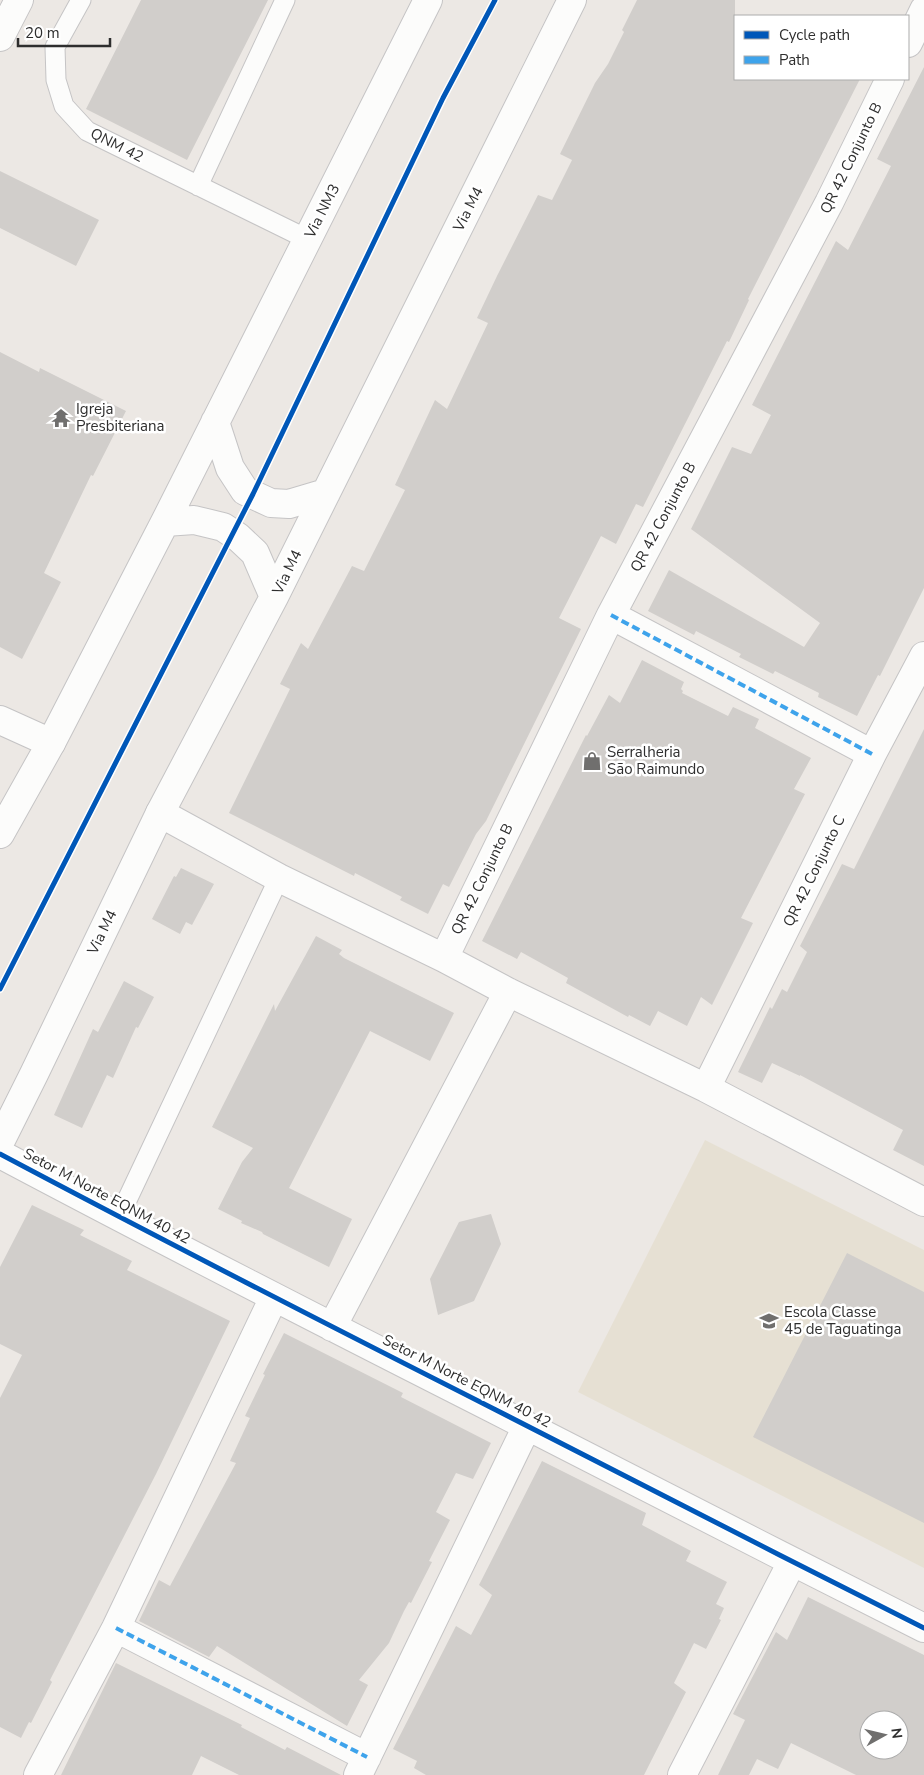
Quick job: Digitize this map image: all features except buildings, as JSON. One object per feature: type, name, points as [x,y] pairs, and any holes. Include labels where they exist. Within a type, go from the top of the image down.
[{"type":"street","name":"Via NM3","points":[[215,422],[428,0]]},
{"type":"street","name":"Via M4","points":[[0,1142],[160,813],[274,597],[572,0]]},
{"type":"street","points":[[909,41],[924,10]]},
{"type":"street","name":"QR 42 Conjunto B","points":[[444,958],[611,615],[829,203],[890,80]]},
{"type":"street","points":[[215,422],[230,468],[245,491],[271,503],[288,504],[326,493]]},
{"type":"street","points":[[0,834],[51,744],[215,422]]},
{"type":"street","points":[[165,522],[194,520],[223,526],[255,553],[274,597]]},
{"type":"street","points":[[611,615],[872,754]]},
{"type":"street","name":"QR 42 Conjunto C","points":[[706,1088],[872,754],[924,656]]},
{"type":"street","points":[[0,720],[51,744]]},
{"type":"street","points":[[160,813],[279,878],[706,1088],[924,1202]]},
{"type":"street","points":[[332,1327],[508,992]]},
{"type":"street","name":"Setor M Norte EQNM 40 42","points":[[0,1154],[332,1327],[924,1628]]},
{"type":"street","points":[[38,1775],[116,1628],[274,1297]]},
{"type":"street","points":[[116,1628],[363,1766],[528,1426]]},
{"type":"street","points":[[682,1775],[792,1562]]},
{"type":"lane","name":"QNM 42","points":[[81,0],[55,47],[56,80],[64,106],[87,131],[307,239]]},
{"type":"lane","points":[[198,186],[285,0]]},
{"type":"lane","points":[[119,1217],[279,878]]},
{"type":"shaded area","name":"Escola Classe 45 de Taguatinga","points":[[705,1140],[924,1250],[924,1568],[578,1392]]},
{"type":"marked path","points":[[611,615],[872,754]]},
{"type":"marked path","points":[[116,1628],[367,1757]]},
{"type":"cycle path","points":[[0,989],[253,494],[443,98],[495,0]]},
{"type":"cycle path","points":[[0,1154],[309,1315],[924,1628]]},
{"type":"place","name":"Igreja Presbiteriana","points":[[61,418]]},
{"type":"place","name":"Serralheria São Raimundo","points":[[592,761]]},
{"type":"place","name":"Escola Classe 45 de Taguatinga","points":[[769,1321]]}]
